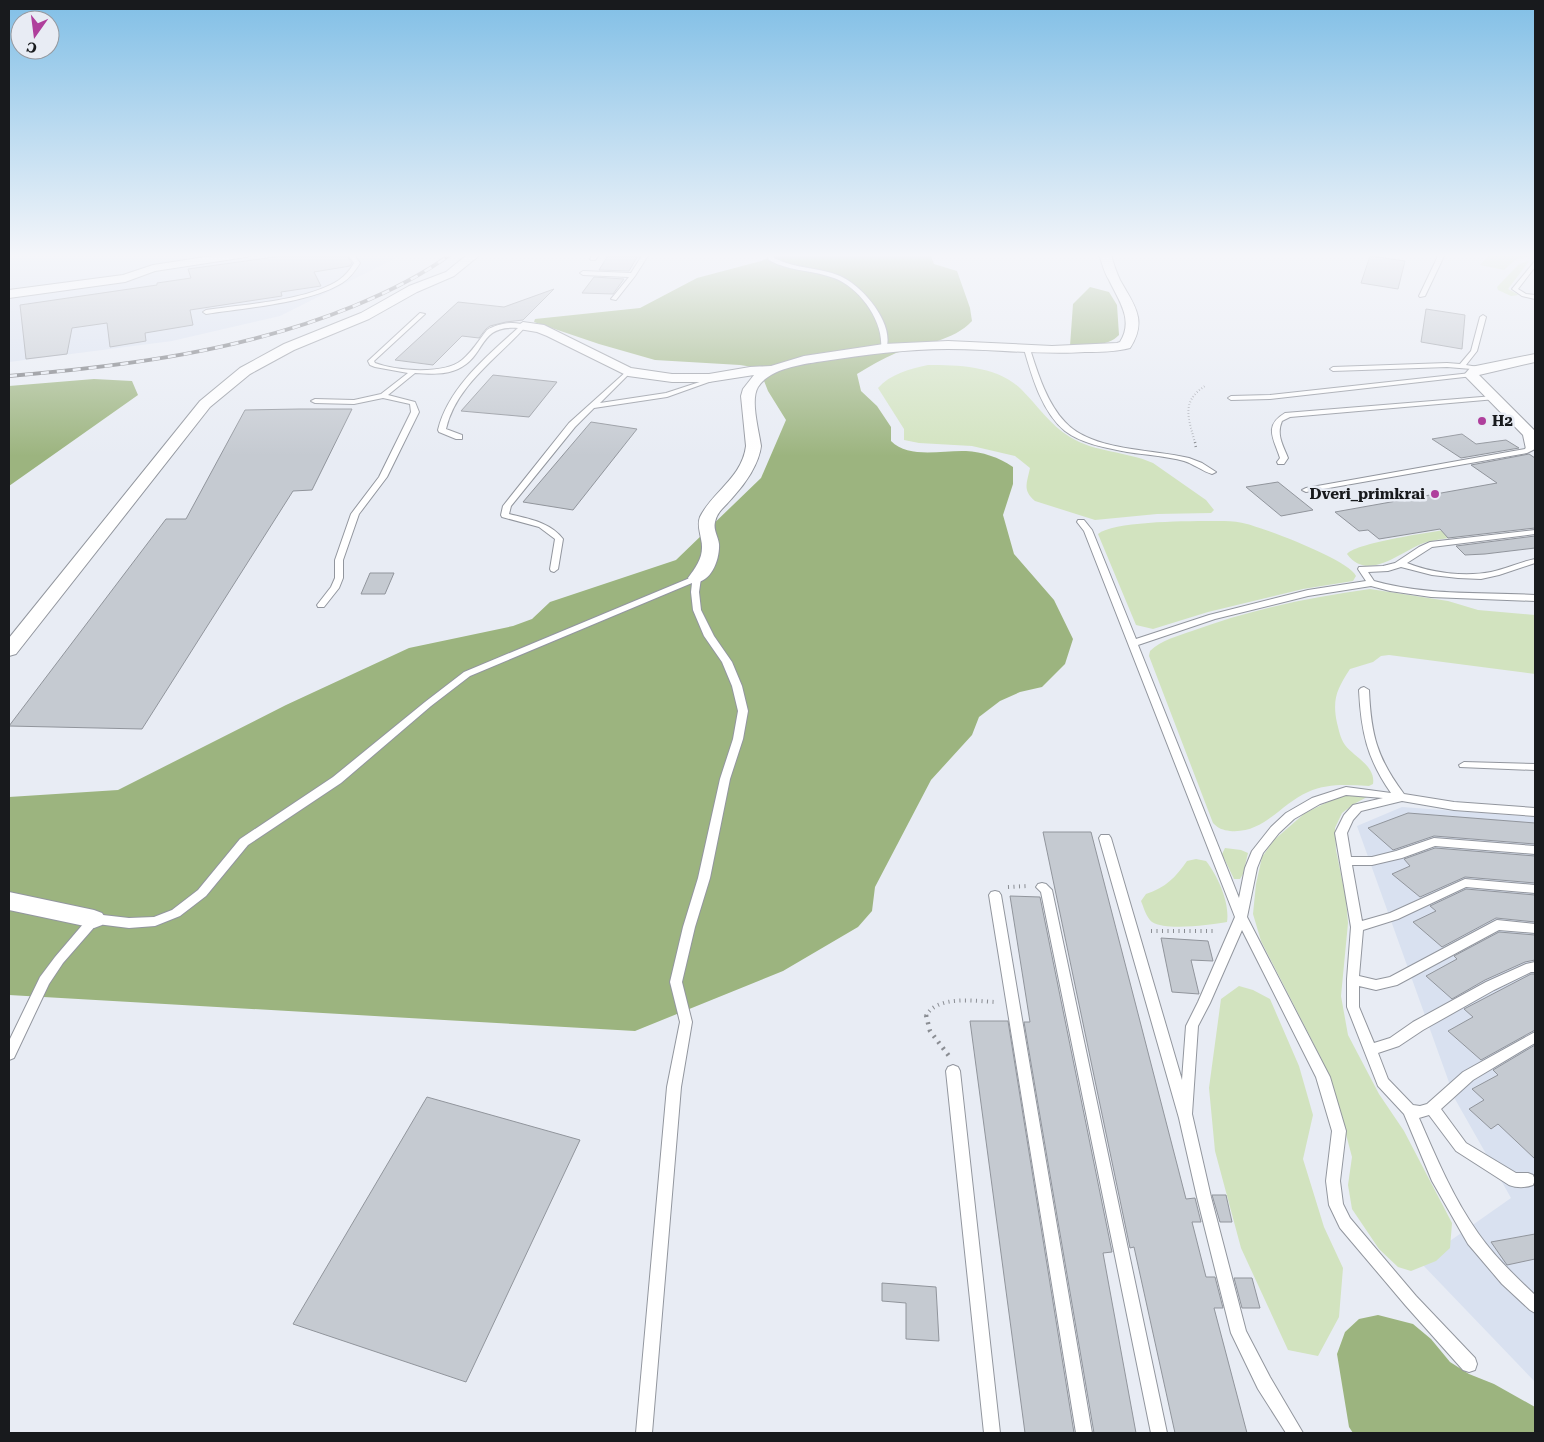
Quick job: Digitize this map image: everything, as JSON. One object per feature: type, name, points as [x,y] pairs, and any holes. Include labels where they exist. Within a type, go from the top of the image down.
[{"type":"street","points":[[9,650],[205,404],[245,371],[289,347],[351,321]]},
{"type":"street","points":[[697,578],[708,565],[710,540],[706,531],[710,512],[729,492],[754,448],[747,408],[747,392],[760,376],[772,370],[804,360],[884,348],[948,345],[1085,350],[1125,345],[1132,335],[1131,321]]},
{"type":"street","points":[[523,326],[540,328],[552,333],[628,372],[672,378],[721,377],[750,371],[772,370]]},
{"type":"street","points":[[1531,446],[1530,434],[1494,398],[1472,370],[1533,357]]},
{"type":"street","points":[[9,901],[94,919]]},
{"type":"lane","points":[[414,321],[371,361],[376,366],[414,371],[452,370],[464,362],[489,331],[500,325],[523,326]]},
{"type":"lane","points":[[879,321],[885,342],[884,348]]},
{"type":"lane","points":[[1472,370],[1474,351],[1482,321]]},
{"type":"lane","points":[[459,437],[444,432],[442,430],[442,421],[462,387],[523,326]]},
{"type":"lane","points":[[1027,349],[1052,409],[1069,430],[1100,443],[1200,463],[1212,472]]},
{"type":"lane","points":[[1333,369],[1472,370]]},
{"type":"lane","points":[[1231,398],[1270,397],[1472,370]]},
{"type":"lane","points":[[383,396],[414,371]]},
{"type":"lane","points":[[554,569],[559,539],[555,533],[543,526],[505,515],[507,506],[572,425],[628,372]]},
{"type":"lane","points":[[591,406],[667,395],[721,377]]},
{"type":"lane","points":[[315,401],[354,402],[383,396],[413,404],[415,412],[383,477],[355,514],[339,560],[339,578],[335,588],[321,605]]},
{"type":"lane","points":[[1281,462],[1284,458],[1274,438],[1274,432],[1279,420],[1288,415],[1494,398]]},
{"type":"lane","points":[[1306,490],[1527,451],[1531,449],[1531,446]]},
{"type":"lane","points":[[1080,522],[1088,530],[1241,917],[1323,1076],[1339,1131],[1333,1181],[1336,1205],[1345,1223],[1411,1301],[1469,1364]]},
{"type":"lane","points":[[1371,583],[1362,569],[1401,564],[1416,551],[1430,545],[1535,532]]},
{"type":"lane","points":[[1401,564],[1412,569],[1429,572],[1484,576],[1535,561]]},
{"type":"lane","points":[[9,1054],[44,980],[94,919],[129,923],[155,921],[176,913],[202,893],[244,842],[337,780],[467,674],[697,578]]},
{"type":"lane","points":[[644,1433],[674,1087],[686,1022],[676,982],[689,927],[704,878],[725,779],[738,739],[743,711],[737,686],[727,662],[709,636],[697,610],[695,592],[697,578]]},
{"type":"lane","points":[[1134,643],[1212,617],[1308,593],[1371,583],[1397,589],[1451,595],[1484,594],[1535,598]]},
{"type":"lane","points":[[1364,690],[1365,723],[1371,746],[1382,774],[1401,798]]},
{"type":"lane","points":[[1464,765],[1535,767]]},
{"type":"lane","points":[[1186,1118],[1192,1026],[1204,1003],[1241,917],[1251,868],[1258,852],[1274,830],[1290,816],[1316,800],[1346,791],[1454,806],[1535,812]]},
{"type":"lane","points":[[1401,798],[1357,808],[1348,818],[1341,833],[1357,926],[1353,1007],[1383,1082],[1409,1110],[1437,1176],[1473,1239],[1507,1279],[1535,1305]]},
{"type":"lane","points":[[1105,838],[1186,1118],[1239,1333],[1264,1383],[1295,1433]]},
{"type":"lane","points":[[1346,861],[1372,861],[1398,855],[1434,842],[1535,850]]},
{"type":"lane","points":[[1357,926],[1394,916],[1466,884],[1535,889]]},
{"type":"lane","points":[[1042,887],[1046,890],[1159,1433]]},
{"type":"lane","points":[[995,895],[1084,1433]]},
{"type":"lane","points":[[1353,979],[1376,984],[1393,981],[1497,925],[1535,928]]},
{"type":"lane","points":[[1370,1050],[1394,1042],[1418,1026],[1490,986],[1530,966],[1535,967]]},
{"type":"lane","points":[[1409,1110],[1420,1112],[1432,1108],[1468,1076],[1535,1038]]},
{"type":"lane","points":[[953,1071],[992,1433]]},
{"type":"lane","points":[[1432,1108],[1461,1147],[1514,1180],[1528,1180]]},
{"type":"path","points":[[1200,463],[1187,407],[1193,393],[1205,386]]},
{"type":"path","points":[[995,895],[1012,886],[1042,887]]},
{"type":"path","points":[[1131,931],[1235,931]]},
{"type":"path","points":[[953,1071],[949,1056],[927,1025],[927,1014],[933,1005],[944,1002],[1012,1002]]},
{"type":"shaded area","points":[[9,321],[257,321],[172,341],[9,362]]},
{"type":"shaded area","points":[[1402,807],[1535,817],[1535,1382],[1420,1262],[1511,1198],[1455,1099],[1357,826]]},
{"type":"green space","points":[[972,321],[965,328],[947,338],[896,353],[857,374],[861,391],[877,406],[891,427],[891,441],[898,447],[916,452],[966,451],[978,453],[996,458],[1013,467],[1013,484],[1003,515],[1014,554],[1054,600],[1073,639],[1065,664],[1042,687],[1020,692],[1000,701],[979,717],[972,735],[931,780],[875,887],[872,911],[858,927],[783,971],[635,1031],[9,995],[9,797],[118,790],[286,705],[409,648],[513,626],[532,619],[550,602],[676,560],[761,478],[786,420],[768,391],[759,368],[740,365],[655,360],[599,344],[534,322]]},
{"type":"green space","points":[[1072,321],[1118,321],[1119,335],[1109,342],[1070,346]]},
{"type":"green space","points":[[928,365],[977,368],[1011,381],[1021,389],[1050,421],[1070,437],[1090,446],[1153,463],[1206,500],[1214,510],[1211,513],[1157,514],[1095,520],[1035,501],[1028,493],[1026,486],[1030,468],[1015,456],[972,446],[919,443],[904,440],[904,429],[878,388],[888,379],[907,370]]},
{"type":"green space","points":[[94,379],[132,381],[138,395],[9,486],[9,386]]},
{"type":"green space","points":[[1178,521],[1224,521],[1247,524],[1306,546],[1339,562],[1350,569],[1356,576],[1353,581],[1303,589],[1208,612],[1153,629],[1136,625],[1098,534],[1107,529],[1139,524]]},
{"type":"green space","points":[[1465,527],[1477,534],[1427,542],[1376,565],[1366,566],[1356,562],[1347,554],[1366,545],[1383,541]]},
{"type":"green space","points":[[1370,589],[1448,601],[1478,610],[1535,615],[1535,674],[1389,655],[1381,656],[1373,662],[1350,669],[1335,701],[1337,723],[1345,745],[1364,762],[1371,772],[1373,784],[1369,786],[1331,786],[1316,789],[1298,797],[1253,828],[1242,831],[1230,831],[1219,828],[1213,823],[1149,656],[1150,651],[1170,639],[1235,617],[1302,600]]},
{"type":"green space","points":[[1344,794],[1367,797],[1342,813],[1335,828],[1336,850],[1346,899],[1348,923],[1341,996],[1348,1035],[1379,1094],[1404,1131],[1452,1223],[1450,1248],[1436,1261],[1411,1271],[1398,1267],[1379,1249],[1352,1209],[1348,1185],[1352,1157],[1335,1093],[1321,1058],[1261,941],[1253,914],[1256,884],[1262,857],[1274,840],[1305,813]]},
{"type":"green space","points":[[1225,848],[1248,853],[1240,879],[1234,879],[1222,854]]},
{"type":"green space","points":[[1196,859],[1206,861],[1219,882],[1227,907],[1227,922],[1177,927],[1159,925],[1152,922],[1141,901],[1146,894],[1159,889],[1170,881],[1187,861]]},
{"type":"green space","points":[[1239,986],[1253,990],[1270,999],[1299,1066],[1313,1115],[1303,1159],[1324,1227],[1343,1268],[1339,1317],[1318,1356],[1288,1350],[1241,1248],[1215,1151],[1209,1088],[1221,999]]},
{"type":"green space","points":[[1378,1315],[1413,1324],[1431,1339],[1450,1362],[1469,1374],[1494,1384],[1535,1407],[1535,1433],[1353,1433],[1349,1427],[1337,1354],[1345,1332],[1359,1319]]},
{"type":"building","points":[[22,321],[192,321],[193,325],[145,333],[146,341],[110,347],[107,323],[72,328],[67,354],[26,359]]},
{"type":"building","points":[[437,321],[512,321],[490,326],[479,338],[462,336],[433,365],[395,360]]},
{"type":"building","points":[[1424,321],[1464,321],[1462,349],[1421,342]]},
{"type":"building","points":[[493,375],[557,382],[529,417],[461,411]]},
{"type":"building","points":[[352,409],[312,490],[293,491],[142,729],[9,726],[166,519],[186,519],[245,410]]},
{"type":"building","points":[[591,422],[637,429],[573,510],[523,502]]},
{"type":"building","points":[[1462,434],[1476,444],[1506,440],[1519,448],[1461,458],[1432,439]]},
{"type":"building","points":[[1529,454],[1535,458],[1535,528],[1448,538],[1440,529],[1379,539],[1368,530],[1359,531],[1335,512],[1497,483],[1471,465]]},
{"type":"building","points":[[1278,482],[1313,510],[1281,516],[1246,487]]},
{"type":"building","points":[[1535,536],[1535,548],[1465,555],[1456,546]]},
{"type":"building","points":[[370,573],[394,573],[385,594],[361,594]]},
{"type":"building","points":[[1408,813],[1535,823],[1535,844],[1434,836],[1393,850],[1368,828]]},
{"type":"building","points":[[1043,832],[1091,832],[1186,1199],[1195,1198],[1201,1222],[1192,1222],[1206,1277],[1215,1277],[1223,1308],[1214,1308],[1247,1433],[1175,1433],[1134,1247],[1130,1248]]},
{"type":"building","points":[[1435,848],[1535,856],[1535,883],[1465,877],[1420,897],[1392,874],[1410,866],[1404,859]]},
{"type":"building","points":[[1466,889],[1535,895],[1535,922],[1496,918],[1442,947],[1413,922],[1436,911],[1430,906]]},
{"type":"building","points":[[1010,896],[1040,897],[1112,1252],[1103,1253],[1136,1433],[1094,1433],[1024,1022],[1030,1022]]},
{"type":"building","points":[[1499,932],[1535,935],[1535,960],[1525,962],[1485,980],[1452,999],[1426,976],[1457,959],[1454,956]]},
{"type":"building","points":[[1161,938],[1208,941],[1213,961],[1191,960],[1199,994],[1172,992]]},
{"type":"building","points":[[1531,974],[1535,974],[1535,1030],[1481,1060],[1448,1031],[1473,1017],[1464,1009]]},
{"type":"building","points":[[970,1021],[1008,1021],[1074,1433],[1025,1433]]},
{"type":"building","points":[[1535,1045],[1535,1159],[1498,1124],[1491,1129],[1469,1109],[1484,1100],[1472,1089],[1498,1075],[1493,1070]]},
{"type":"building","points":[[427,1097],[580,1140],[466,1382],[293,1324]]},
{"type":"building","points":[[1212,1195],[1226,1195],[1232,1222],[1220,1222]]},
{"type":"building","points":[[1535,1234],[1535,1259],[1507,1265],[1491,1242]]},
{"type":"building","points":[[1234,1278],[1252,1278],[1260,1308],[1242,1308]]},
{"type":"building","points":[[882,1283],[936,1287],[939,1341],[906,1339],[906,1303],[882,1301]]},
{"type":"railway","points":[[9,376],[97,367],[184,354],[270,335],[314,321]]},
{"type":"place","name":"H2","points":[[1482,421]]},
{"type":"place","name":"Dveri_primkrai","points":[[1435,494]]}]
